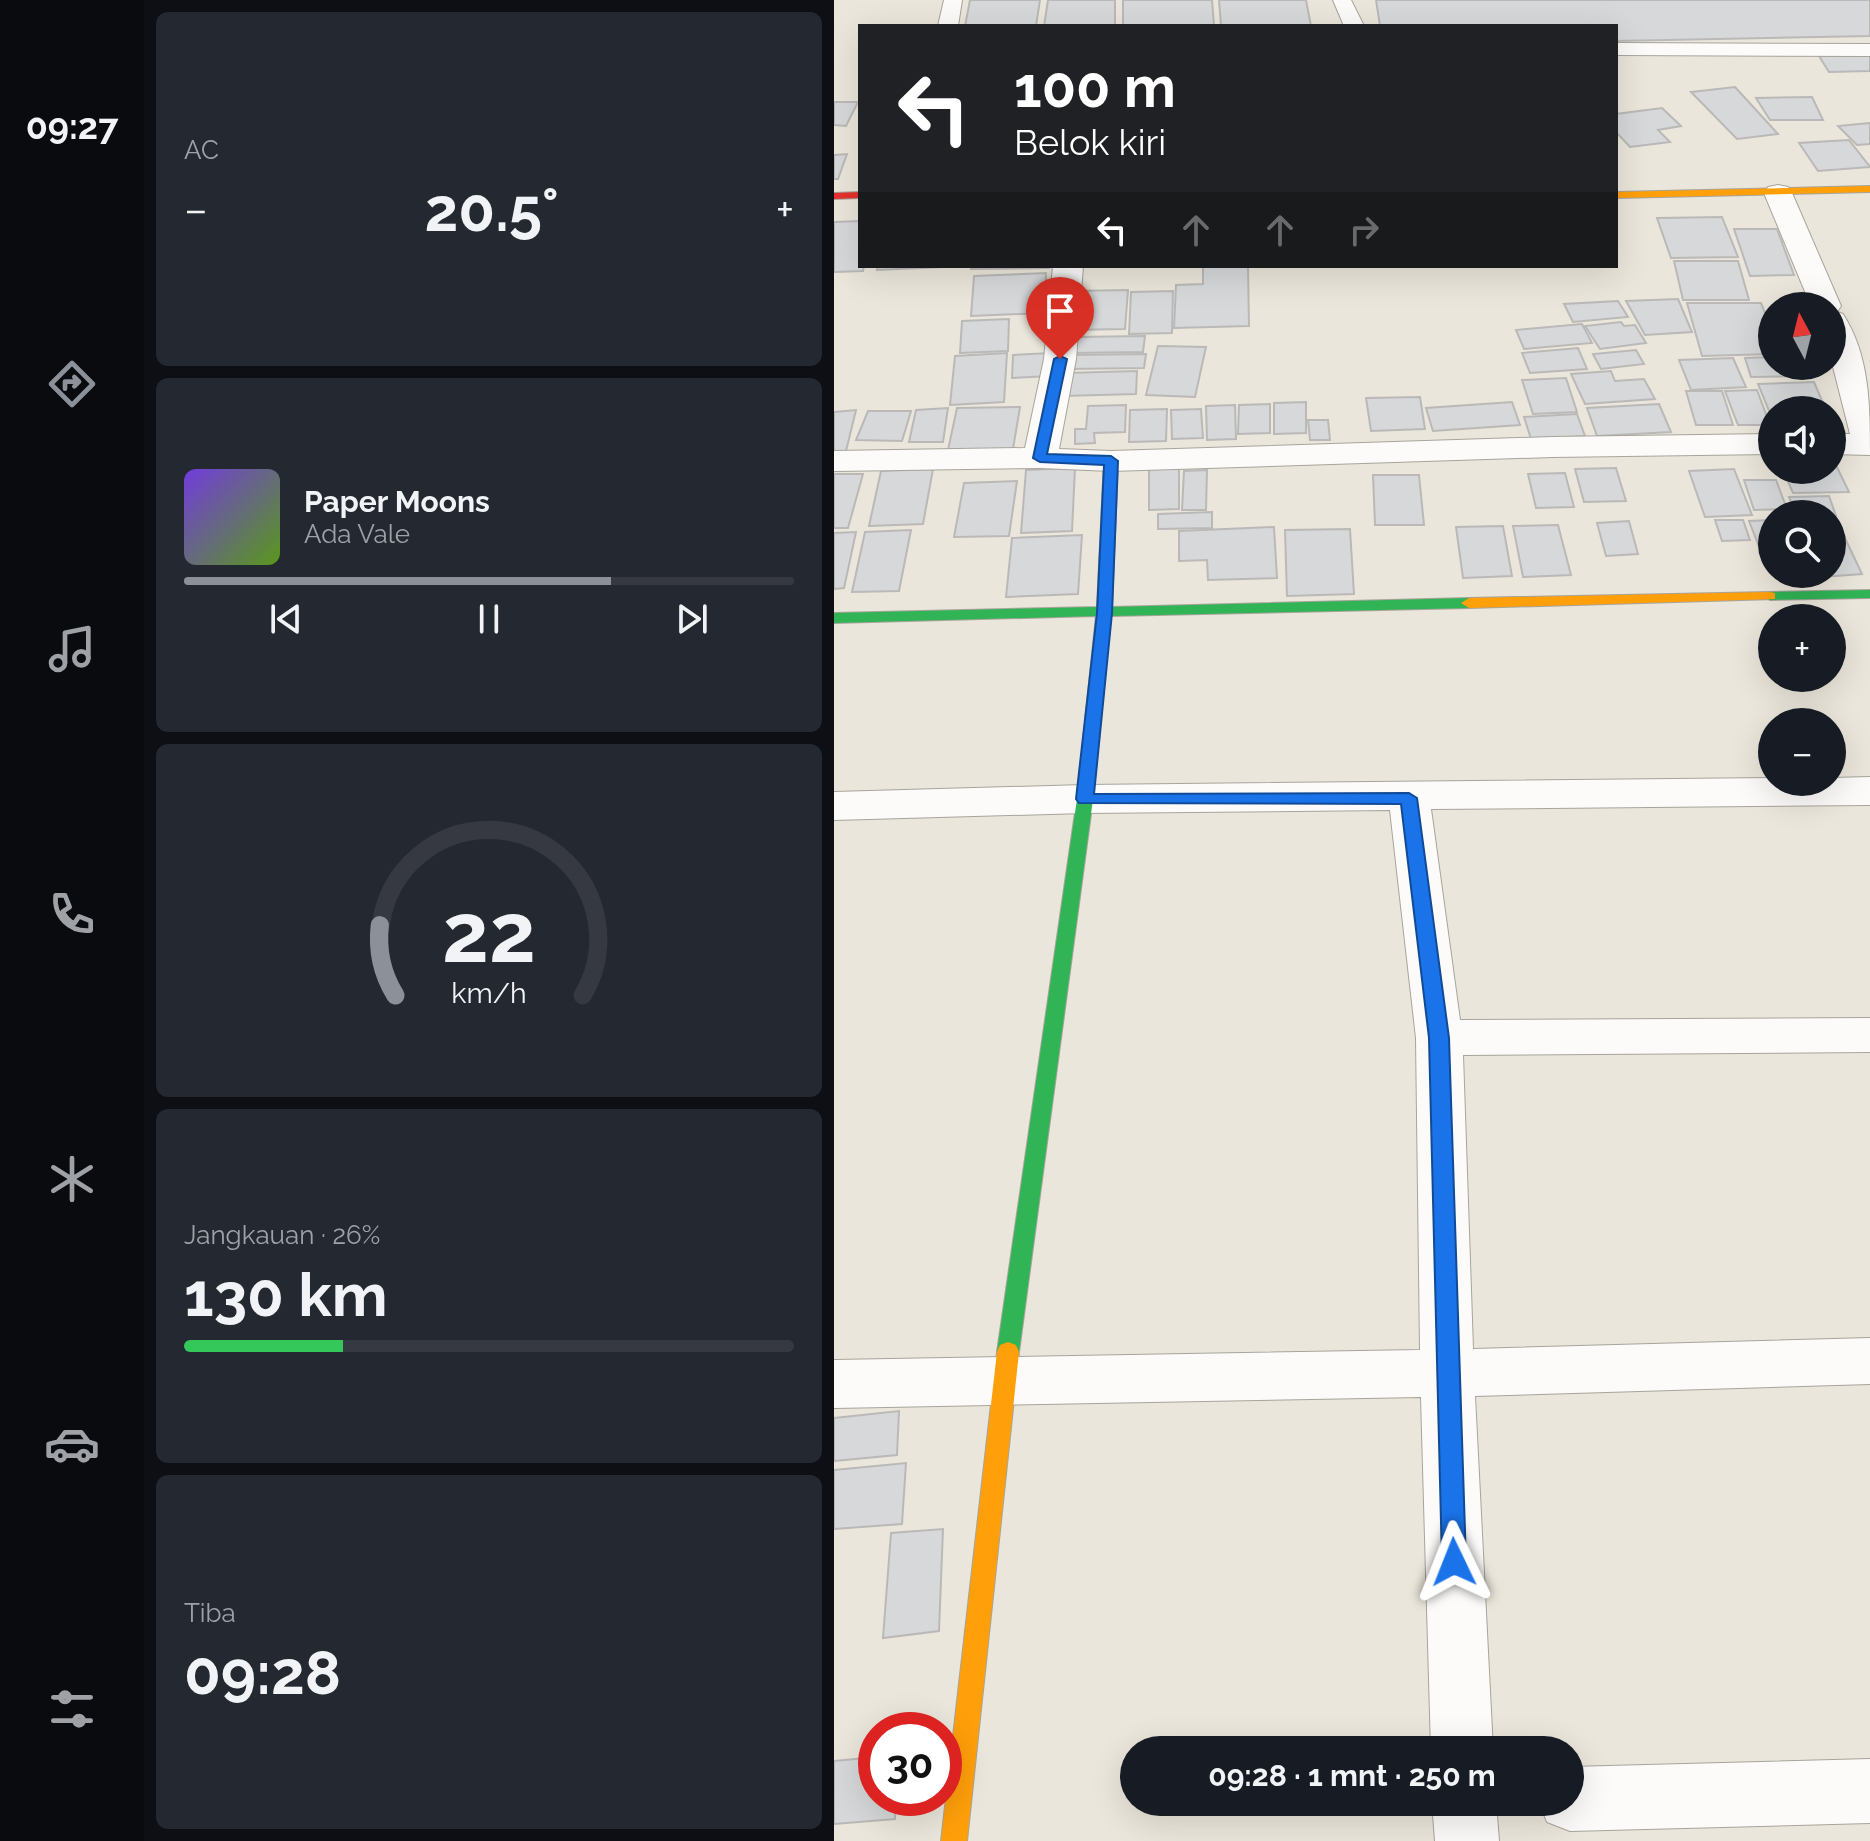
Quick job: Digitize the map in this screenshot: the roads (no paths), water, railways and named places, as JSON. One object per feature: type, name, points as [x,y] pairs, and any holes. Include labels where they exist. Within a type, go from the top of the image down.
[{"type":"street","points":[[1618,195],[1870,189]]},
{"type":"street","points":[[1778,193],[1820,292]]},
{"type":"street","points":[[834,196],[858,195]]},
{"type":"street","points":[[1040,458],[1060,359],[1068,268]]},
{"type":"street","points":[[1846,357],[1870,444],[1846,444]]},
{"type":"street","points":[[834,461],[1040,458],[1111,461],[1552,447],[1758,444]]},
{"type":"street","points":[[954,1841],[1004,1382],[1085,799],[1104,613],[1111,461]]},
{"type":"street","points":[[834,618],[1870,594]]},
{"type":"street","points":[[834,806],[1085,799],[1870,791]]},
{"type":"street","points":[[1409,798],[1439,1038],[1447,1373],[1461,1736]]},
{"type":"street","points":[[1439,1038],[1870,1035]]},
{"type":"street","points":[[834,1384],[1447,1373],[1870,1361]]},
{"type":"street","points":[[1584,1799],[1870,1791]]},
{"type":"street","points":[[1465,1816],[1467,1841]]},
{"type":"lane","points":[[948,24],[953,0]]},
{"type":"lane","points":[[1342,0],[1353,24]]},
{"type":"lane","points":[[1618,49],[1870,50]]}]
